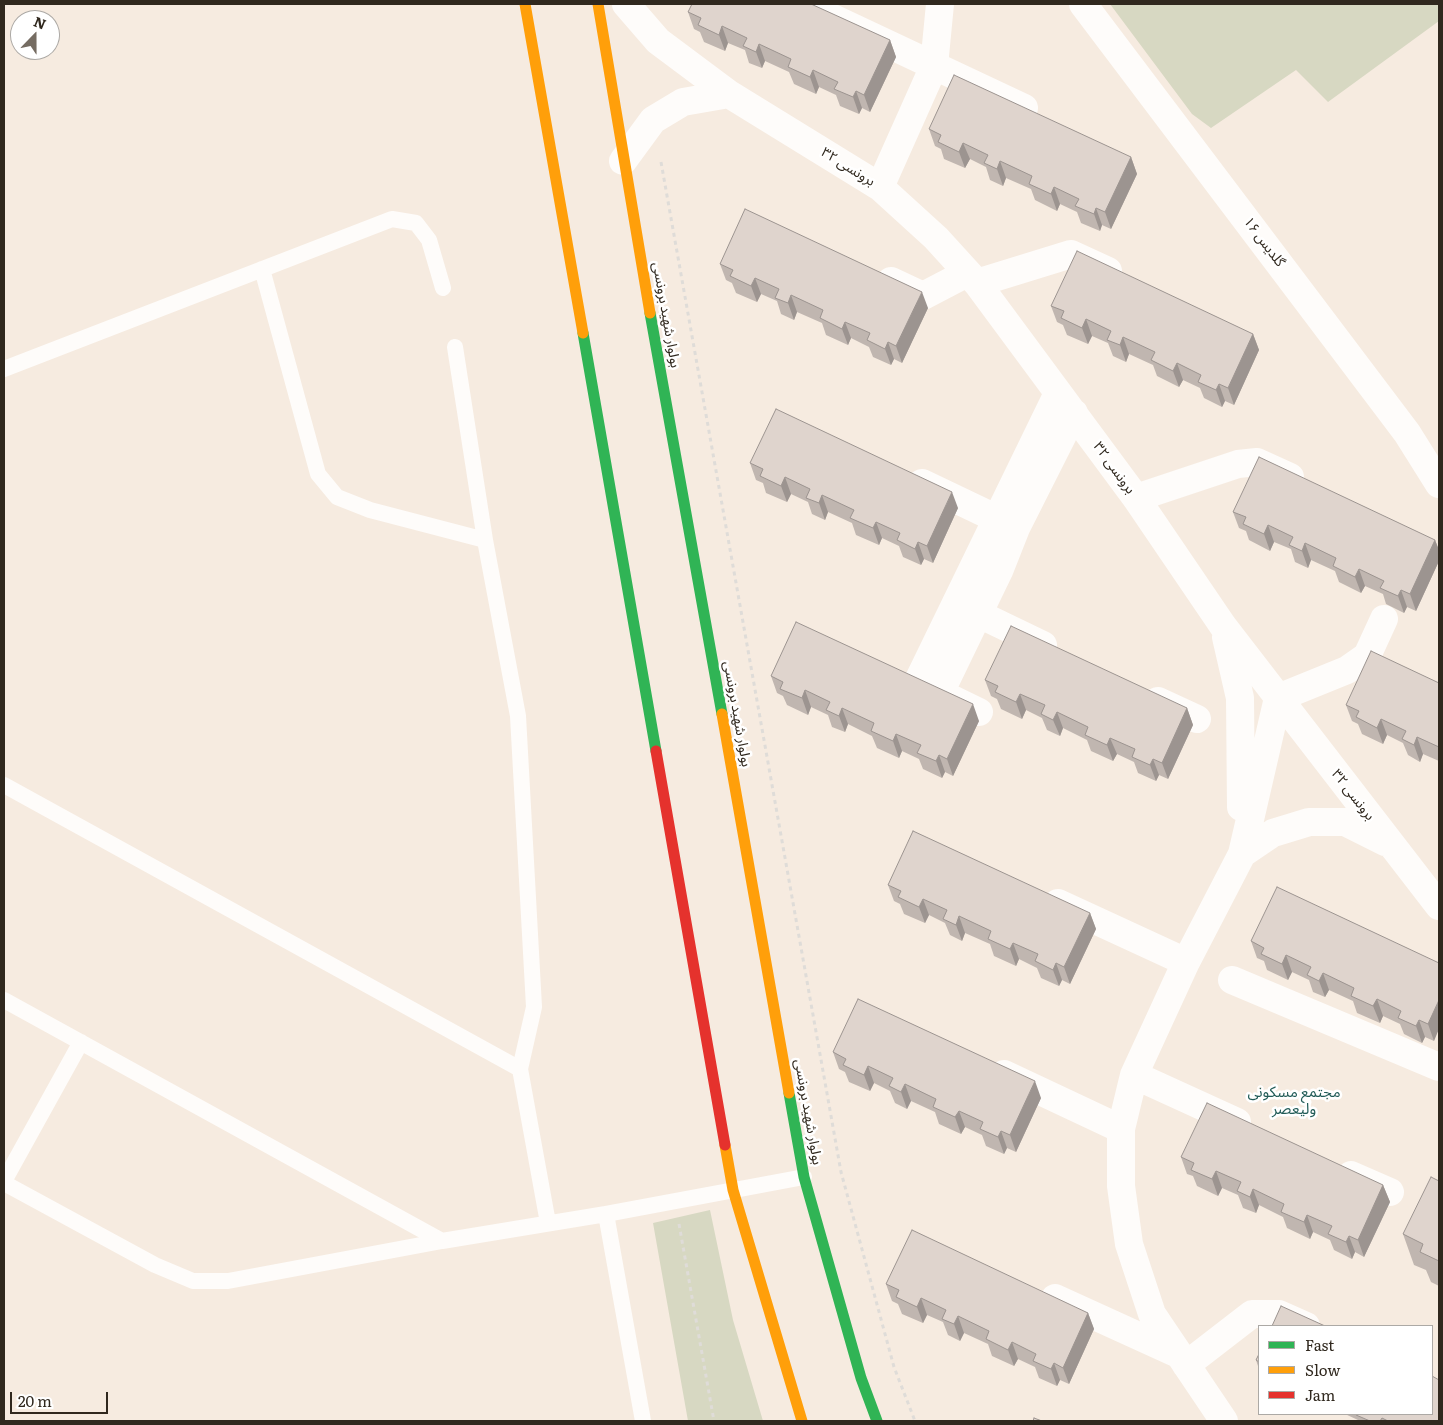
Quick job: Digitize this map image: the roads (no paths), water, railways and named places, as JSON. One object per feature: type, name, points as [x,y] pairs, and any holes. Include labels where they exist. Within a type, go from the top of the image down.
[{"type":"main road","points":[[526,4],[733,1190],[802,1421]]},
{"type":"main road","name":"بولوار شهید برونسی","points":[[598,4],[623,161],[804,1177],[861,1378],[877,1421]]},
{"type":"street","name":"برونسی ۳۲","points":[[626,4],[658,41],[729,94],[880,187],[936,238],[972,278],[1066,403],[1136,498],[1223,626],[1438,903]]},
{"type":"street","points":[[803,4],[1050,120]]},
{"type":"street","points":[[880,187],[934,66],[940,4]]},
{"type":"street","name":"گلدیس ۱۶","points":[[1083,4],[1408,433],[1439,484]]},
{"type":"street","points":[[623,161],[653,120],[683,102],[729,94]]},
{"type":"street","points":[[871,272],[923,296],[972,278],[1071,254],[1132,282]]},
{"type":"street","points":[[929,688],[1066,403]]},
{"type":"street","points":[[1408,433],[1439,447]]},
{"type":"street","points":[[1136,498],[1238,464],[1257,462],[1309,486]]},
{"type":"street","points":[[899,472],[1007,523]]},
{"type":"street","points":[[967,609],[1066,656]]},
{"type":"street","points":[[1224,1421],[1152,1314],[1129,1244],[1121,1186],[1120,1128],[1134,1075],[1186,962],[1242,854],[1278,698],[1376,660],[1384,619]]},
{"type":"street","points":[[1223,626],[1240,698],[1242,854]]},
{"type":"street","points":[[891,670],[979,712]]},
{"type":"street","points":[[1136,690],[1196,719]]},
{"type":"street","points":[[1242,854],[1273,833],[1309,822],[1345,822],[1392,845]]},
{"type":"street","points":[[1035,892],[1186,962]]},
{"type":"street","points":[[1232,980],[1439,1067]]},
{"type":"street","points":[[985,1065],[1120,1128]]},
{"type":"street","points":[[1134,1075],[1258,1132]]},
{"type":"street","points":[[1328,1164],[1390,1192]]},
{"type":"street","points":[[1028,1286],[1182,1360]]},
{"type":"street","points":[[1182,1360],[1252,1314],[1279,1314],[1304,1325]]},
{"type":"lane","points":[[4,369],[392,219],[416,223],[430,240],[443,288]]},
{"type":"lane","points":[[262,269],[318,474],[324,482],[337,497],[370,510],[485,540]]},
{"type":"lane","points":[[455,347],[485,540],[518,716],[534,1007],[520,1069],[548,1223]]},
{"type":"lane","points":[[4,785],[520,1069]]},
{"type":"lane","points":[[4,1000],[442,1240]]},
{"type":"lane","points":[[81,1042],[4,1182],[155,1265],[193,1281],[228,1282],[442,1240],[606,1214],[804,1177]]},
{"type":"lane","points":[[606,1214],[643,1421]]},
{"type":"district","name":"مجتمع مسکونی ولیعصر","points":[[1294,1102]]}]
